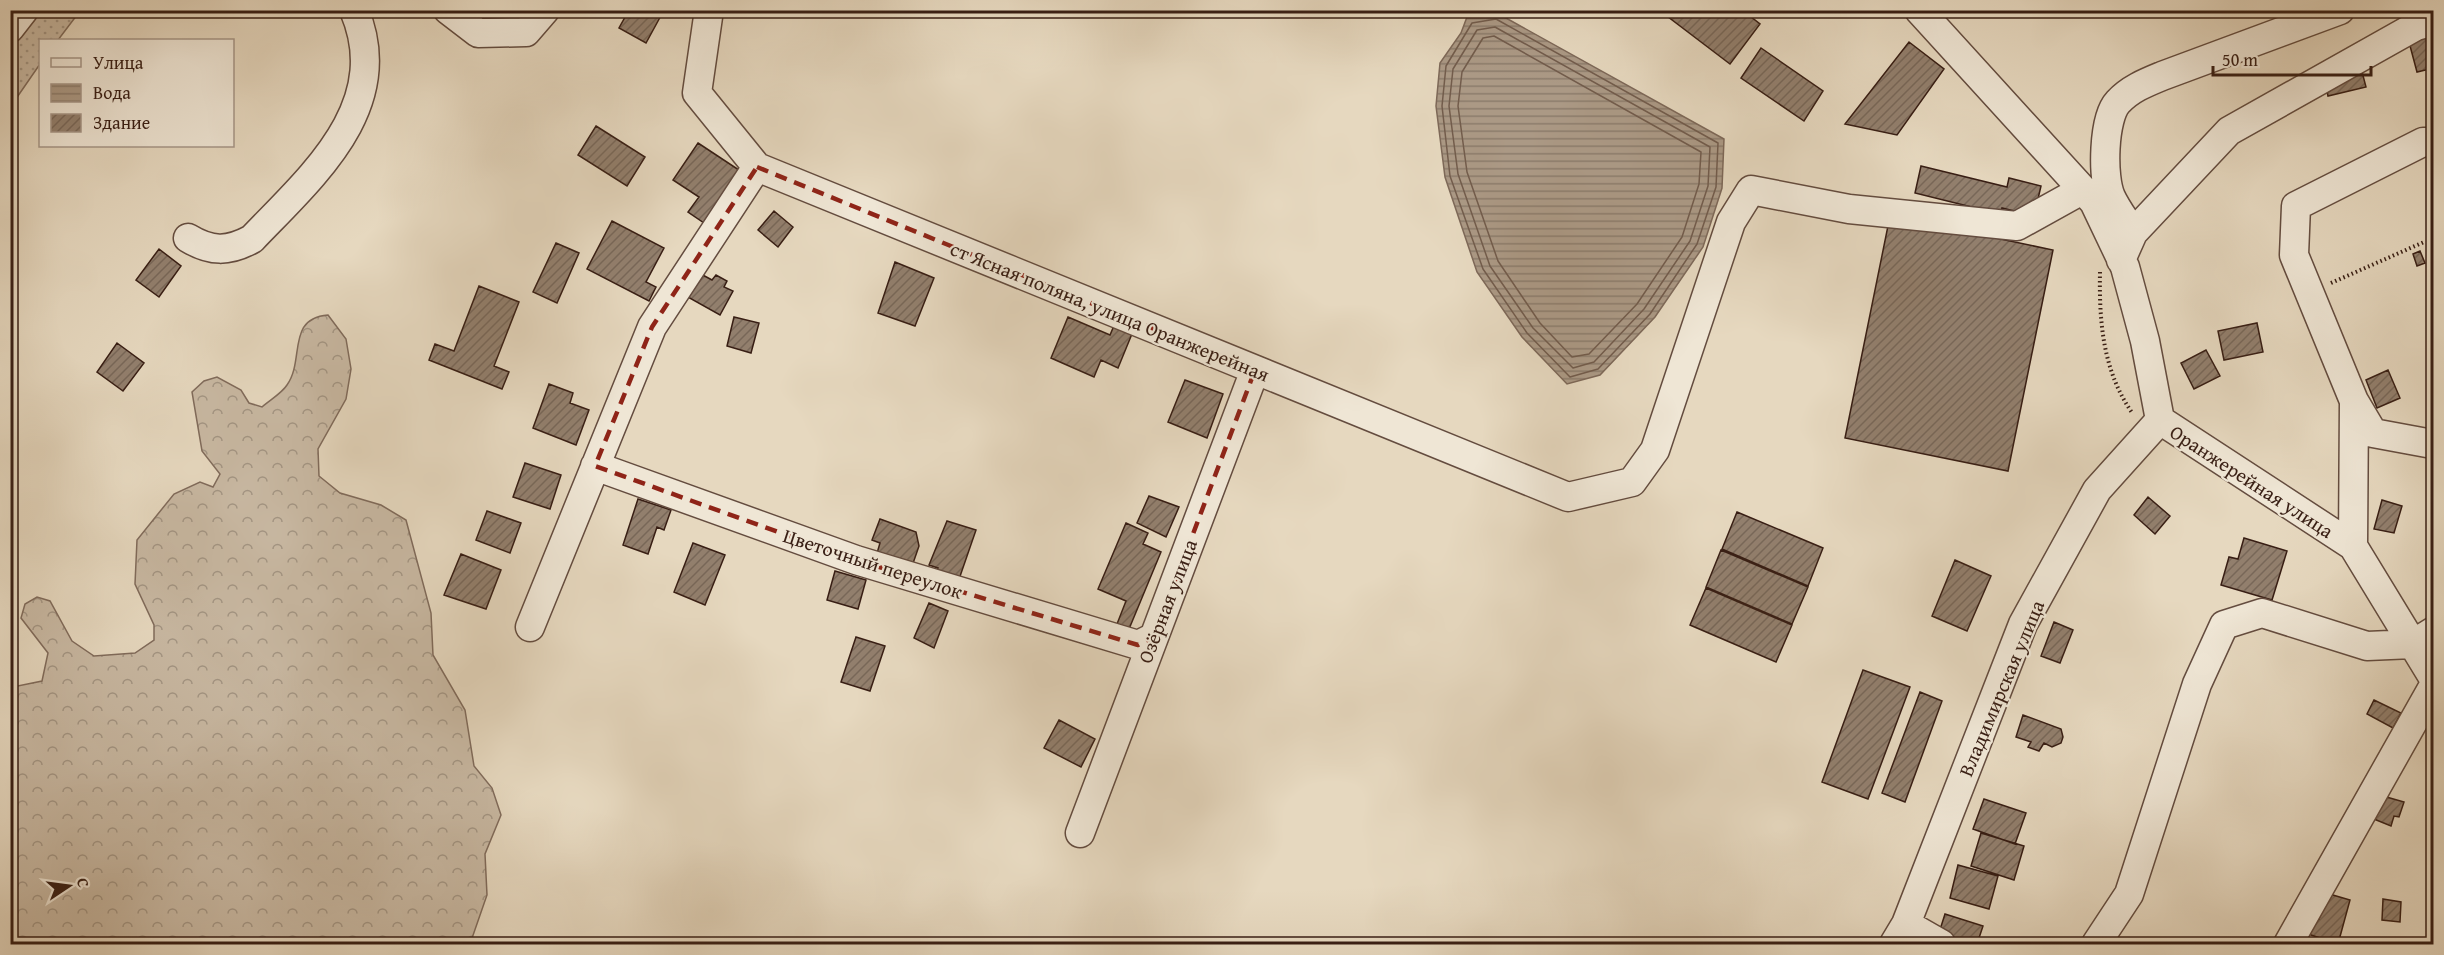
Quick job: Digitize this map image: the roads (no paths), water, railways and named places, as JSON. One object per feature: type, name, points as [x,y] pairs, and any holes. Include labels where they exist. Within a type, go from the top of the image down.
[{"type":"street","points":[[10,28],[24,10]]},
{"type":"street","points":[[188,238],[203,247],[223,250],[236,248],[252,239],[341,140],[361,95],[365,69],[360,25],[354,10]]},
{"type":"street","points":[[448,10],[478,33],[526,32],[545,10]]},
{"type":"street","name":"ст Ясная поляна, улица Оранжерейная","points":[[708,10],[697,93],[757,167],[1568,497],[1632,482],[1655,450],[1731,222],[1751,190],[1849,208],[2017,226],[2082,190]]},
{"type":"street","name":"Оранжерейная улица","points":[[1919,10],[2094,202],[2111,261],[2145,341],[2154,427],[2353,546],[2423,638],[2433,679]]},
{"type":"street","points":[[2133,233],[2110,196],[2104,169],[2107,133],[2116,104],[2135,87],[2340,10]]},
{"type":"street","points":[[2111,261],[2133,233],[2229,130],[2416,26],[2433,21]]},
{"type":"street","points":[[2433,142],[2423,142],[2296,206],[2295,255],[2354,401],[2373,433],[2427,443],[2433,441]]},
{"type":"street","points":[[530,627],[651,327],[757,167]]},
{"type":"street","name":"Озёрная улица","points":[[1080,833],[1255,370]]},
{"type":"street","points":[[2353,546],[2354,401]]},
{"type":"street","name":"Владимирская улица","points":[[1900,934],[2023,624],[2097,490],[2154,427]]},
{"type":"street","name":"Цветочный переулок","points":[[595,466],[856,560],[1138,645],[1154,637]]},
{"type":"street","points":[[2096,945],[2129,894],[2197,684],[2224,625],[2262,613],[2367,646],[2423,638]]},
{"type":"street","points":[[2288,945],[2433,685]]},
{"type":"street","points":[[1900,934],[1941,945]]},
{"type":"water","points":[[1497,13],[1724,139],[1722,188],[1703,247],[1655,317],[1600,375],[1567,384],[1522,337],[1477,272],[1445,177],[1436,106],[1440,63],[1461,33],[1467,17]]}]
